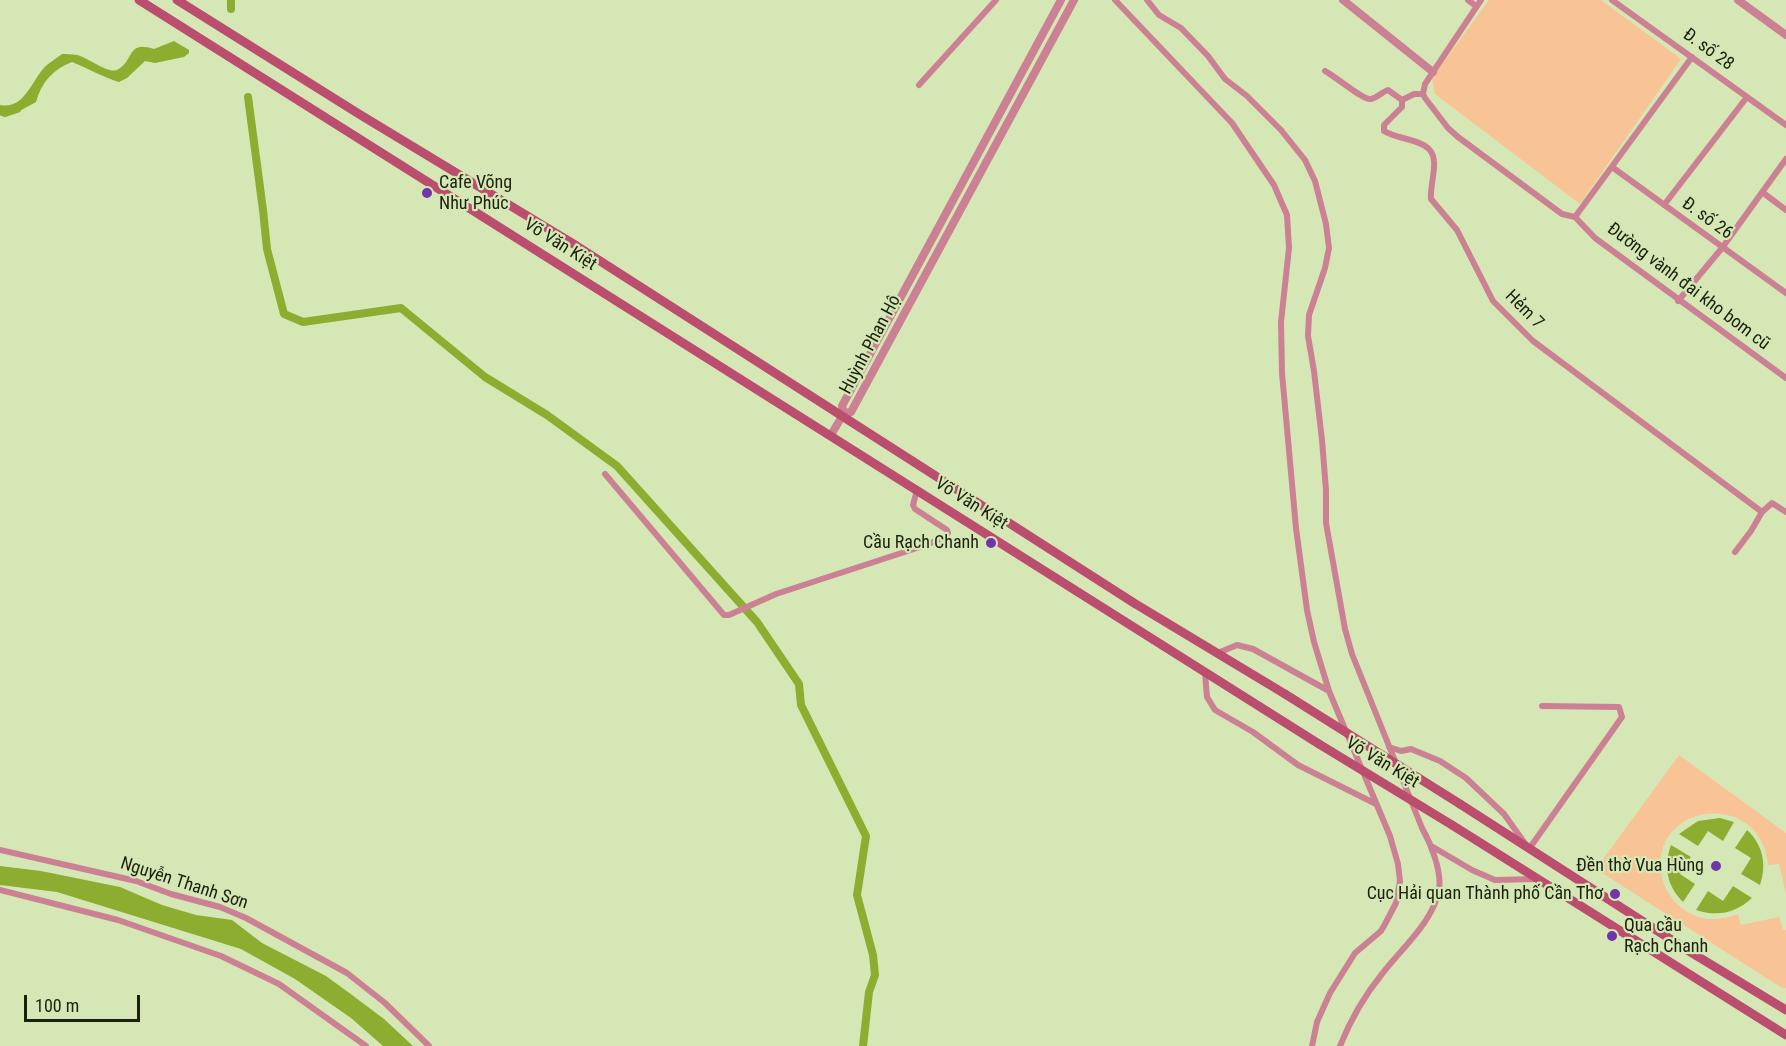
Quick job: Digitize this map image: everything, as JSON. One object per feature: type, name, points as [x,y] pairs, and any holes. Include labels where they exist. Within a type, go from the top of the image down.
[{"type":"main road","name":"Võ Văn Kiệt","points":[[139,0],[1205,673],[1786,1035]]},
{"type":"main road","name":"Võ Văn Kiệt","points":[[177,0],[572,243],[1134,603],[1285,694],[1692,953],[1786,1010]]},
{"type":"main road","points":[[347,130],[360,114]]},
{"type":"street","points":[[919,85],[996,0]]},
{"type":"street","name":"Huỳnh Phan Hộ","points":[[1061,0],[842,406],[843,415],[851,412],[1074,0]]},
{"type":"street","points":[[1115,0],[1232,123],[1266,172],[1285,207],[1289,224],[1281,333],[1292,486],[1307,609],[1329,691],[1390,836],[1400,881],[1398,898],[1382,929],[1350,958],[1323,1008],[1312,1046]]},
{"type":"street","points":[[1147,0],[1159,15],[1181,28],[1208,56],[1225,79],[1247,96],[1281,130],[1305,160],[1315,181],[1326,224],[1329,248],[1325,268],[1309,315],[1308,336],[1322,440],[1326,523],[1345,629],[1368,696],[1422,828],[1433,847],[1440,887],[1435,904],[1424,921],[1363,999],[1348,1026],[1341,1046]]},
{"type":"street","points":[[1343,0],[1433,72]]},
{"type":"street","points":[[1468,0],[1479,3],[1425,84],[1423,94],[1458,137],[1562,214],[1575,217],[1692,57]]},
{"type":"street","name":"Đ. số 28","points":[[1612,0],[1786,125]]},
{"type":"street","points":[[1738,0],[1786,35]]},
{"type":"street","points":[[1325,72],[1336,77],[1365,99],[1373,99],[1388,90],[1402,100],[1414,94],[1423,94]]},
{"type":"street","points":[[1664,205],[1747,97]]},
{"type":"street","name":"Hẻm 7","points":[[1402,100],[1402,107],[1384,125],[1384,131],[1422,144],[1432,151],[1434,159],[1431,200],[1457,230],[1493,301],[1533,340],[1762,512]]},
{"type":"street","points":[[1678,301],[1722,248],[1786,159]]},
{"type":"street","name":"Đ. số 26","points":[[1612,167],[1786,293]]},
{"type":"street","points":[[1762,192],[1786,210]]},
{"type":"street","name":"Đường vành đai kho bom cũ","points":[[1575,217],[1595,238],[1786,378]]},
{"type":"street","points":[[831,435],[843,415]]},
{"type":"street","points":[[605,474],[724,615],[945,537],[947,530],[912,505],[917,490]]},
{"type":"street","points":[[1735,552],[1762,512],[1772,503],[1786,512]]},
{"type":"street","points":[[1218,653],[1237,645],[1253,649],[1329,691]]},
{"type":"street","points":[[1205,673],[1207,697],[1215,710],[1253,732],[1298,765],[1376,805]]},
{"type":"street","points":[[1389,747],[1401,751],[1411,748],[1440,761],[1466,778],[1504,813],[1529,849],[1622,717],[1619,707],[1542,706]]},
{"type":"street","points":[[1433,847],[1472,870],[1495,880],[1538,879]]},
{"type":"street","name":"Nguyễn Thanh Sơn","points":[[0,850],[136,881],[246,918],[347,973],[385,1003],[429,1046]]},
{"type":"street","points":[[0,890],[118,920],[221,956],[279,984],[366,1046]]},
{"type":"shaded area","points":[[1489,0],[1601,0],[1681,59],[1580,204],[1435,94],[1432,78]]},
{"type":"shaded area","points":[[174,41],[189,50],[189,53],[184,57],[155,63],[145,61],[127,78],[119,82],[72,62],[49,78],[36,102],[16,113],[0,111],[0,105],[15,103],[21,99],[43,69],[62,54],[77,55],[113,71],[123,66],[139,47],[154,49]]},
{"type":"shaded area","points":[[1679,755],[1786,833],[1786,894],[1779,864],[1768,865],[1761,841],[1747,824],[1728,815],[1708,814],[1689,819],[1673,831],[1662,849],[1661,873],[1666,888],[1678,905],[1702,918],[1716,919],[1738,914],[1741,925],[1779,917],[1783,930],[1786,930],[1786,988],[1782,988],[1596,869]]},
{"type":"shaded area","points":[[1720,818],[1734,822],[1723,841],[1708,831],[1698,846],[1679,834],[1698,821]]},
{"type":"shaded area","points":[[1747,830],[1757,842],[1762,855],[1763,870],[1760,885],[1741,874],[1751,858],[1735,848]]},
{"type":"shaded area","points":[[1671,845],[1691,857],[1680,874],[1695,884],[1683,902],[1673,889],[1668,876],[1667,861]]},
{"type":"shaded area","points":[[0,866],[41,871],[120,887],[162,905],[196,915],[232,920],[262,943],[326,976],[384,1019],[413,1046],[383,1046],[351,1018],[295,979],[241,949],[57,892],[0,885]]},
{"type":"shaded area","points":[[1733,886],[1752,898],[1726,912],[1711,913],[1696,910],[1708,891],[1723,901]]},
{"type":"waterway","points":[[231,0],[231,9]]},
{"type":"waterway","points":[[248,97],[267,249],[284,314],[303,322],[401,308],[485,377],[547,415],[617,466],[757,622],[799,684],[801,705],[866,836],[857,895],[873,955],[875,975],[869,992],[863,1046]]},
{"type":"waterway","points":[[0,111],[5,113],[17,109]]},
{"type":"place","name":"Cafe Võng Như Phúc","points":[[427,193]]},
{"type":"place","name":"Cầu Rạch Chanh","points":[[991,543]]},
{"type":"place","name":"Đền thờ Vua Hùng","points":[[1716,866]]},
{"type":"place","name":"Cục Hải quan Thành phố Cần Thơ","points":[[1615,894]]},
{"type":"place","name":"Qua cầu Rạch Chanh","points":[[1612,936]]}]
